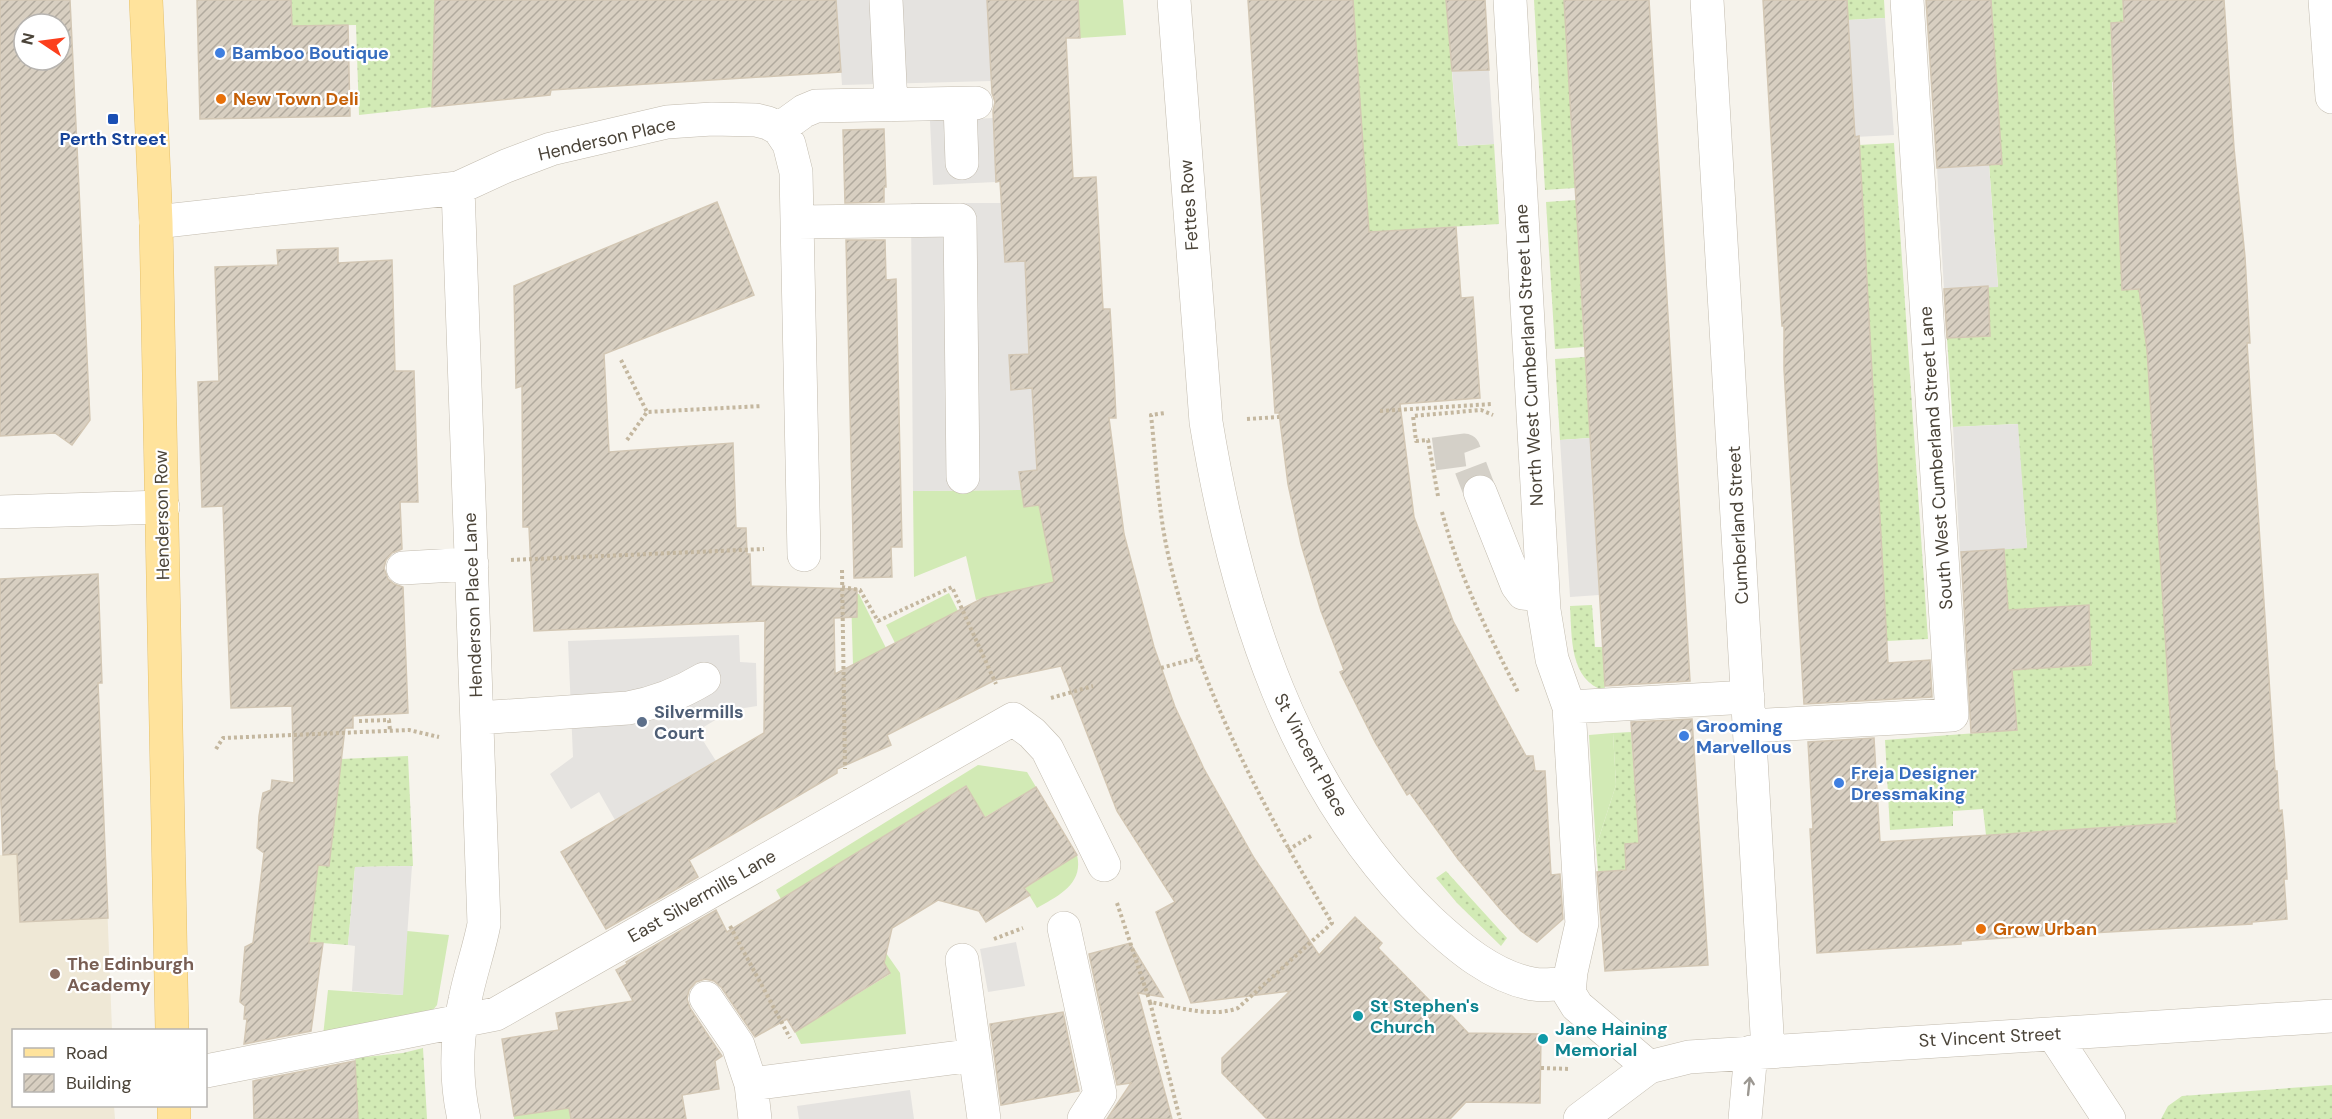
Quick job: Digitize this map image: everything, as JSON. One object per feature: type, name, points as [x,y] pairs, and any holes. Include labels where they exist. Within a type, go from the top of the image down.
[{"type":"main road","name":"Henderson Row","points":[[146,0],[156,222],[172,1029]]},
{"type":"street","points":[[886,0],[891,105]]},
{"type":"street","name":"Fettes Row","points":[[1174,0],[1205,410]]},
{"type":"street","name":"North West Cumberland Street Lane","points":[[1510,0],[1542,595],[1552,659],[1569,708],[1582,924],[1569,983]]},
{"type":"street","name":"Cumberland Street","points":[[1707,0],[1749,711],[1759,1052],[1745,1119]]},
{"type":"street","name":"South West Cumberland Street Lane","points":[[1749,711],[1952,714],[1906,0]]},
{"type":"street","points":[[2325,0],[2332,97]]},
{"type":"street","points":[[804,552],[798,222],[794,159],[789,144],[778,129],[804,111],[816,106],[968,104],[962,164]]},
{"type":"street","name":"Henderson Place","points":[[156,222],[458,188],[551,149],[667,122],[712,119],[756,120],[778,129]]},
{"type":"street","name":"Henderson Place Lane","points":[[458,188],[484,924],[461,1019],[457,1072],[464,1119]]},
{"type":"street","points":[[798,222],[960,220],[963,477]]},
{"type":"street","name":"St Vincent Place","points":[[1205,410],[1223,513],[1257,635],[1283,706],[1316,772],[1343,818],[1400,890],[1442,932],[1472,956],[1502,974],[1532,984],[1569,983]]},
{"type":"street","points":[[1480,492],[1517,585],[1523,593],[1542,595]]},
{"type":"street","points":[[0,512],[163,507]]},
{"type":"street","points":[[403,568],[472,562]]},
{"type":"street","points":[[477,718],[628,708],[670,697],[704,679]]},
{"type":"street","points":[[1569,708],[1749,711]]},
{"type":"street","points":[[1013,719],[1032,733],[1047,749],[1104,865]]},
{"type":"street","name":"East Silvermills Lane","points":[[207,1071],[461,1019],[496,1014],[1013,719]]},
{"type":"street","points":[[1064,928],[1101,1094],[1084,1119]]},
{"type":"street","points":[[964,975],[984,1119]]},
{"type":"street","points":[[1569,983],[1569,993],[1577,1006],[1649,1066],[1580,1119]]},
{"type":"street","points":[[706,998],[738,1045],[751,1084],[755,1119]]},
{"type":"street","name":"St Vincent Street","points":[[1649,1066],[1689,1057],[2332,1016]]},
{"type":"street","points":[[2053,1034],[2109,1119]]},
{"type":"street","points":[[751,1084],[852,1085],[975,1055]]},
{"type":"path","points":[[621,360],[647,412]]},
{"type":"path","points":[[1380,411],[1532,402]]},
{"type":"path","points":[[647,412],[802,404]]},
{"type":"path","points":[[1150,1002],[1218,1012],[1238,1008],[1332,923],[1288,850],[1238,749],[1198,658],[1168,554],[1160,504],[1151,415],[1205,410]]},
{"type":"path","points":[[627,440],[647,412]]},
{"type":"path","points":[[1248,419],[1279,417]]},
{"type":"path","points":[[472,562],[804,552],[841,556],[845,815]]},
{"type":"path","points":[[842,587],[860,590],[878,621],[952,587],[1013,719]]},
{"type":"path","points":[[1161,668],[1198,658]]},
{"type":"path","points":[[359,721],[389,720],[390,731]]},
{"type":"path","points":[[216,749],[223,738],[279,733],[409,730],[437,738]]},
{"type":"path","points":[[1104,865],[1150,1002],[1180,1119]]},
{"type":"path","points":[[712,891],[791,1040],[751,1084]]},
{"type":"path","points":[[1541,1068],[1570,1069]]},
{"type":"shaded area","points":[[836,0],[987,0],[991,81],[842,85]]},
{"type":"shaded area","points":[[1885,18],[1894,135],[1855,137],[1848,20]]},
{"type":"shaded area","points":[[1489,70],[1494,144],[1458,146],[1452,71]]},
{"type":"shaded area","points":[[993,118],[996,182],[933,185],[930,121]]},
{"type":"shaded area","points":[[1989,164],[1998,287],[1944,289],[1937,168]]},
{"type":"shaded area","points":[[911,203],[1021,203],[1003,228],[1005,262],[1025,261],[1029,354],[1009,356],[1011,389],[1032,388],[1037,470],[1019,472],[1022,490],[913,491]]},
{"type":"shaded area","points":[[2018,424],[2027,548],[1960,552],[1953,427]]},
{"type":"shaded area","points":[[1590,438],[1599,595],[1570,597],[1560,440]]},
{"type":"shaded area","name":"Silvermills Court","points":[[739,635],[740,662],[756,663],[757,706],[732,710],[697,731],[716,761],[615,820],[599,792],[571,809],[550,774],[573,757],[568,641]]},
{"type":"shaded area","name":"The Edinburgh Academy","points":[[105,850],[112,1029],[12,1029],[12,1107],[114,1107],[115,1119],[0,1119],[0,855]]},
{"type":"shaded area","points":[[412,866],[403,995],[352,991],[355,946],[348,945],[355,867]]},
{"type":"shaded area","points":[[1016,942],[1025,986],[988,992],[980,949]]},
{"type":"shaded area","points":[[910,1090],[914,1119],[799,1119],[797,1106]]},
{"type":"green space","points":[[291,0],[435,0],[432,107],[359,115],[356,25],[292,26]]},
{"type":"green space","points":[[1078,0],[1123,0],[1126,35],[1080,38]]},
{"type":"green space","points":[[1353,0],[1446,0],[1458,146],[1494,144],[1499,224],[1414,229],[1419,300],[1380,405]]},
{"type":"green space","points":[[1534,0],[1564,0],[1575,188],[1545,190]]},
{"type":"green space","points":[[1847,0],[1884,0],[1885,18],[1848,20]]},
{"type":"green space","points":[[1991,0],[2123,0],[2124,22],[2111,23],[2111,33],[2128,81],[2112,82],[2113,95],[2129,94],[2116,145],[2123,290],[2143,289],[2174,777],[2184,835],[2139,825],[1986,835],[1983,809],[1953,811],[1953,826],[1890,830],[1885,740],[2016,730],[2012,670],[2092,664],[2089,605],[2008,610],[2004,549],[2027,547],[2017,424],[1953,427],[1947,338],[1990,336],[1988,287],[1998,286],[1989,164],[2002,163]]},
{"type":"green space","points":[[1894,143],[1928,639],[1887,641],[1859,145]]},
{"type":"green space","points":[[1576,200],[1584,347],[1555,349],[1546,202]]},
{"type":"green space","points":[[1585,357],[1590,438],[1560,440],[1555,359]]},
{"type":"green space","points":[[1022,490],[1024,507],[1041,505],[1057,586],[1036,586],[976,600],[966,556],[914,577],[913,491]]},
{"type":"green space","points":[[949,593],[958,611],[895,643],[886,625]]},
{"type":"green space","points":[[859,594],[886,648],[853,665],[851,595]]},
{"type":"green space","points":[[1592,605],[1595,647],[1603,647],[1605,691],[1593,685],[1585,677],[1579,667],[1572,644],[1570,606]]},
{"type":"green space","points":[[1631,732],[1639,843],[1625,844],[1626,870],[1598,872],[1596,847],[1616,785],[1613,733]]},
{"type":"green space","points":[[1613,733],[1616,785],[1596,847],[1589,735]]},
{"type":"green space","points":[[408,756],[413,866],[355,867],[348,945],[309,942],[318,865],[329,866],[341,759]]},
{"type":"green space","points":[[978,765],[1027,772],[1036,787],[985,817],[965,786],[781,899],[776,890]]},
{"type":"green space","points":[[1077,855],[1077,874],[1068,888],[1037,908],[1025,888]]},
{"type":"green space","points":[[1446,871],[1507,938],[1501,946],[1457,903],[1436,878]]},
{"type":"green space","points":[[407,931],[449,935],[437,1005],[432,1011],[323,1036],[328,990],[402,995]]},
{"type":"green space","points":[[886,953],[900,973],[906,1034],[801,1044],[795,1032],[890,974],[881,958]]},
{"type":"green space","points":[[423,1048],[427,1119],[358,1119],[355,1058],[403,1053]]},
{"type":"green space","points":[[2332,1085],[2332,1119],[2161,1119],[2168,1106],[2182,1096]]},
{"type":"green space","points":[[569,1108],[571,1119],[514,1119],[514,1116]]},
{"type":"building","points":[[0,0],[70,0],[71,12],[12,12],[12,72],[72,72],[72,42],[90,420],[72,445],[55,433],[0,436]]},
{"type":"building","points":[[197,0],[291,0],[292,26],[348,25],[350,116],[200,119]]},
{"type":"building","points":[[435,0],[836,0],[841,72],[551,90],[550,95],[432,107]]},
{"type":"building","points":[[987,0],[1078,0],[1080,38],[1066,38],[1073,178],[1096,177],[1103,309],[1110,309],[1114,376],[1116,418],[1109,418],[1124,534],[1154,647],[1175,707],[1204,769],[1254,858],[1319,955],[1355,917],[1382,943],[1378,948],[1434,1005],[1438,1001],[1468,1033],[1541,1034],[1540,1103],[1466,1102],[1450,1119],[1267,1119],[1222,1073],[1222,1058],[1290,991],[1191,1003],[1156,912],[1175,902],[1117,811],[1061,666],[995,680],[887,735],[891,745],[837,769],[837,773],[689,860],[698,877],[606,929],[561,852],[764,733],[765,621],[534,631],[529,527],[523,527],[522,386],[516,388],[514,286],[717,202],[754,295],[604,354],[609,452],[733,443],[736,528],[746,528],[751,586],[857,589],[857,617],[834,618],[835,674],[983,598],[1054,582],[1039,505],[1024,507],[1019,472],[1037,470],[1032,388],[1011,390],[1009,355],[1029,354],[1025,261],[1005,262],[1000,181],[996,182],[993,111],[995,102],[992,93]]},
{"type":"building","points":[[1248,0],[1353,0],[1369,232],[1456,227],[1461,298],[1473,297],[1480,398],[1400,404],[1414,517],[1453,621],[1526,756],[1533,756],[1535,771],[1545,771],[1551,875],[1560,874],[1563,919],[1537,942],[1521,931],[1501,910],[1458,859],[1410,793],[1407,795],[1375,742],[1340,672],[1344,670],[1321,611],[1301,544],[1288,484],[1279,413],[1275,413]]},
{"type":"building","points":[[1446,0],[1485,0],[1489,70],[1452,71]]},
{"type":"building","points":[[1564,0],[1649,0],[1690,681],[1605,686]]},
{"type":"building","points":[[1763,0],[1847,0],[1855,137],[1859,136],[1888,663],[1930,660],[1932,697],[1804,704],[1784,369],[1784,326],[1782,326]]},
{"type":"building","points":[[1926,0],[1991,0],[2002,164],[1937,168]]},
{"type":"building","points":[[2123,0],[2224,0],[2234,148],[2245,257],[2250,343],[2247,343],[2275,771],[2277,771],[2279,811],[2282,810],[2285,843],[2287,879],[2284,879],[2287,919],[2252,922],[2252,924],[2003,938],[1961,941],[1961,944],[1817,953],[1808,742],[1874,738],[1880,842],[2177,823],[2147,350],[2139,289],[2122,290],[2111,23],[2124,22]]},
{"type":"building","points":[[884,129],[886,187],[884,187],[884,202],[845,203],[843,130]]},
{"type":"building","points":[[846,240],[885,240],[886,280],[896,279],[902,547],[891,547],[892,577],[854,578]]},
{"type":"building","points":[[338,248],[338,263],[392,260],[395,371],[414,371],[418,502],[400,502],[402,549],[392,553],[386,560],[384,568],[388,579],[403,587],[408,713],[353,716],[353,728],[345,728],[329,866],[318,865],[309,943],[323,943],[311,1031],[244,1044],[247,1019],[244,1019],[245,1006],[240,1002],[245,947],[253,943],[264,853],[257,848],[259,816],[263,793],[271,790],[272,780],[294,783],[292,706],[231,708],[223,506],[202,507],[198,382],[219,381],[215,267],[278,265],[277,250]]},
{"type":"building","points":[[1988,286],[1990,336],[1947,338],[1944,289]]},
{"type":"building","points":[[2004,549],[2008,610],[2089,605],[2091,665],[2012,670],[2017,730],[1971,733],[1961,552]]},
{"type":"building","points":[[98,574],[102,683],[98,683],[108,918],[20,922],[17,854],[3,855],[0,780],[0,579]]},
{"type":"building","points":[[1692,719],[1708,965],[1605,971],[1597,872],[1626,870],[1625,844],[1639,843],[1631,722]]},
{"type":"building","points":[[966,786],[985,818],[1036,787],[1077,855],[1024,888],[1030,895],[986,922],[979,911],[938,900],[892,928],[884,963],[890,973],[795,1032],[787,1019],[755,1037],[721,987],[714,981],[705,979],[696,982],[689,990],[687,999],[690,1008],[722,1056],[715,1061],[719,1089],[682,1095],[686,1119],[571,1119],[569,1108],[514,1116],[502,1039],[559,1030],[556,1013],[633,1001],[616,970],[627,964],[626,962],[716,910],[727,932]]},
{"type":"building","points":[[1130,943],[1163,997],[1138,993],[1172,1119],[1107,1119],[1131,1083],[1117,1085],[1089,954]]},
{"type":"building","points":[[1063,1012],[1079,1091],[1001,1105],[990,1024]]},
{"type":"building","points":[[355,1061],[358,1119],[254,1119],[253,1081]]},
{"type":"tunnel","points":[[1434,454],[1464,450],[1480,492]]},
{"type":"place","name":"Bamboo Boutique","points":[[220,53]]},
{"type":"place","name":"New Town Deli","points":[[221,99]]},
{"type":"place","name":"Perth Street","points":[[113,119]]},
{"type":"place","name":"Silvermills Court","points":[[642,722]]},
{"type":"place","name":"Grooming Marvellous","points":[[1684,736]]},
{"type":"place","name":"Freja Designer Dressmaking","points":[[1839,783]]},
{"type":"place","name":"Grow Urban","points":[[1981,929]]},
{"type":"place","name":"The Edinburgh Academy","points":[[55,974]]},
{"type":"place","name":"St Stephen's Church","points":[[1358,1016]]},
{"type":"place","name":"Jane Haining Memorial","points":[[1543,1039]]}]
